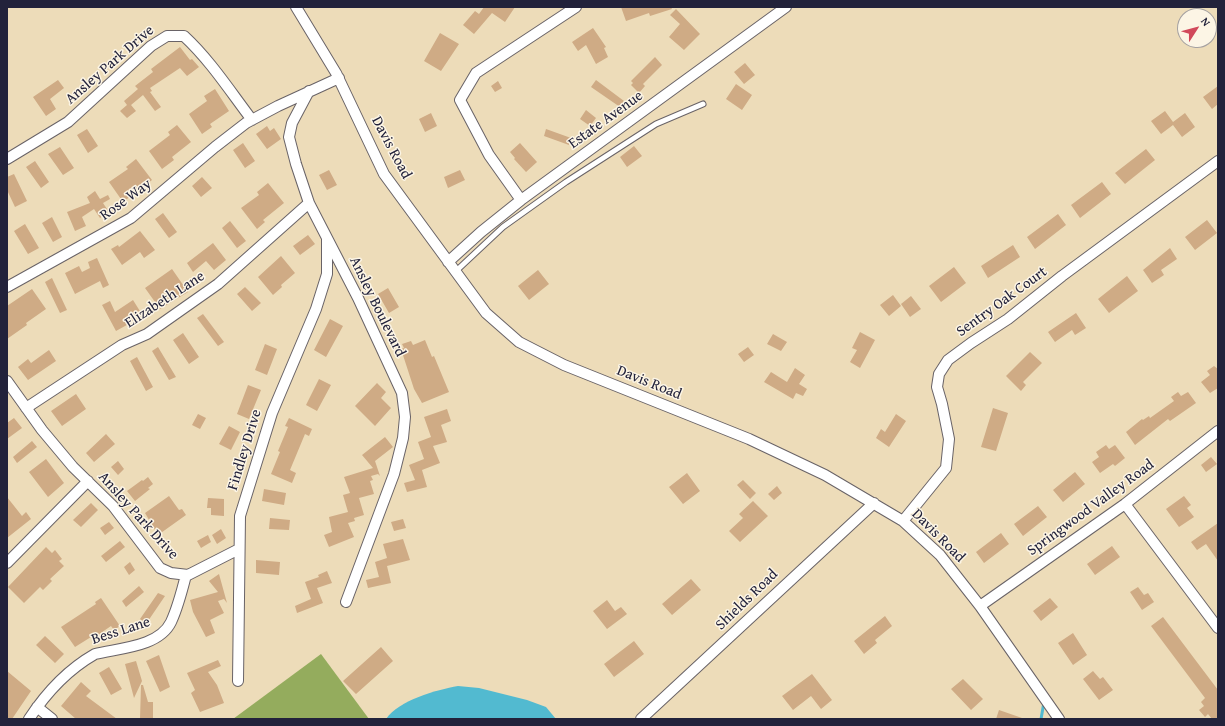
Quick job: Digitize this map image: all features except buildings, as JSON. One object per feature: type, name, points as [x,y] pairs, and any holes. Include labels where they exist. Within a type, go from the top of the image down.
[{"type":"street","name":"Davis Road","points":[[296,7],[339,78],[384,174],[486,313],[519,342],[564,365],[749,439],[825,475],[903,520],[940,555],[980,606],[1059,719]]},
{"type":"street","points":[[522,200],[489,155],[460,100],[476,73],[576,7]]},
{"type":"street","name":"Estate Avenue","points":[[448,262],[481,232],[522,200],[786,7]]},
{"type":"street","name":"Ansley Park Drive","points":[[7,158],[68,122],[151,46],[167,36],[184,36],[193,44],[212,65],[252,120]]},
{"type":"street","points":[[252,120],[309,91],[339,78]]},
{"type":"street","name":"Ansley Boulevard","points":[[309,91],[292,123],[289,138],[309,203],[385,355],[402,394],[405,417],[403,438],[394,474],[346,602]]},
{"type":"street","name":"Rose Way","points":[[7,287],[131,218],[215,147],[252,120]]},
{"type":"street","name":"Sentry Oak Court","points":[[903,520],[946,468],[950,439],[937,387],[939,374],[948,360],[1008,319],[1062,276],[1218,161]]},
{"type":"street","name":"Elizabeth Lane","points":[[26,408],[122,345],[147,334],[218,284],[309,203]]},
{"type":"street","name":"Findley Drive","points":[[238,682],[240,516],[272,413],[316,309],[327,274],[327,237]]},
{"type":"street","name":"Ansley Park Drive","points":[[7,381],[26,408],[73,467],[113,506],[160,568],[171,573],[186,575],[239,549]]},
{"type":"street","name":"Springwood Valley Road","points":[[980,606],[1125,504],[1218,431]]},
{"type":"street","points":[[7,563],[88,481]]},
{"type":"street","name":"Shields Road","points":[[641,719],[874,503]]},
{"type":"street","points":[[1125,504],[1218,628]]},
{"type":"street","name":"Bess Lane","points":[[29,719],[59,681],[73,668],[86,659],[95,654],[152,640],[165,631],[171,623],[186,575]]},
{"type":"street","points":[[37,707],[52,719]]},
{"type":"lane","points":[[455,272],[503,227],[582,171],[656,124],[703,104]]},
{"type":"green space","points":[[321,654],[369,719],[233,719]]},
{"type":"water","points":[[458,686],[479,688],[527,700],[546,707],[556,719],[386,719],[392,712],[409,701],[429,693]]},
{"type":"waterway","points":[[1041,719],[1044,702]]}]
